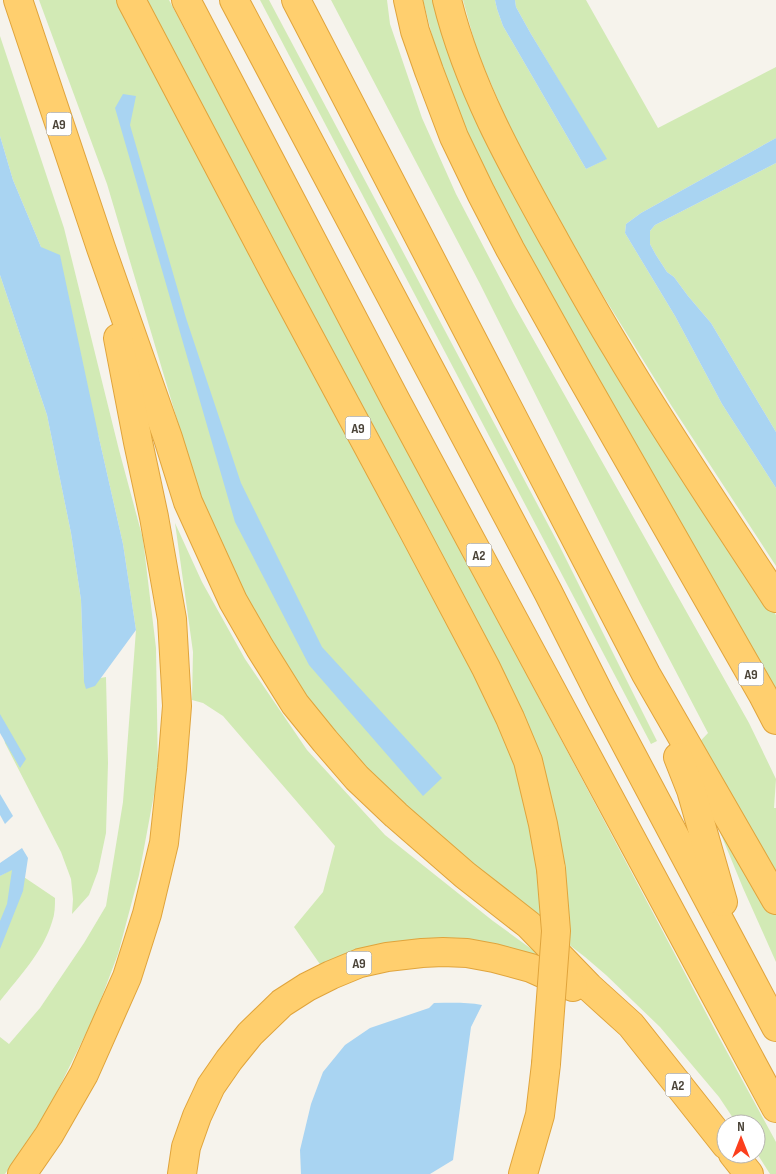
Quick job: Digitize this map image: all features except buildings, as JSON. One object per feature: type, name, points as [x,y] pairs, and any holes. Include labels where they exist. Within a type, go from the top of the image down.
[{"type":"highway","name":"A9","points":[[18,0],[101,248],[154,517],[172,620],[176,706],[172,769],[164,843],[147,914],[127,977],[84,1074],[49,1135],[22,1174]]},
{"type":"highway","name":"A9","points":[[132,0],[486,668],[528,761],[543,824],[551,869],[556,931],[546,1064],[540,1115],[523,1174]]},
{"type":"highway","name":"A2","points":[[186,0],[396,402],[776,1108]]},
{"type":"highway","points":[[234,0],[776,1027]]},
{"type":"highway","points":[[296,0],[646,674],[776,900]]},
{"type":"highway","name":"A9","points":[[408,0],[415,30],[432,80],[454,137],[481,193],[578,371],[776,720]]},
{"type":"highway","points":[[447,0],[460,46],[480,97],[514,168],[636,380],[776,598]]},
{"type":"highway","name":"A2","points":[[101,248],[168,438],[188,502],[232,601],[296,704],[357,778],[396,816],[465,875],[529,925],[589,987],[630,1025],[716,1132]]},
{"type":"highway","points":[[646,674],[691,790],[739,956]]},
{"type":"highway","name":"A9","points":[[182,1174],[186,1146],[211,1086],[250,1034],[282,1004],[307,987],[360,963],[387,957],[443,952],[466,953],[494,958],[531,968],[556,978],[588,994],[630,1025]]},
{"type":"green space","points":[[39,0],[169,0],[761,1114],[730,1114],[719,1097],[660,1027],[606,975],[506,896],[356,761],[302,692],[270,645],[206,517],[107,184]]},
{"type":"green space","points":[[260,0],[269,0],[559,545],[657,741],[651,744]]},
{"type":"green space","points":[[331,0],[387,0],[390,24],[422,118],[456,194],[514,305],[749,723],[776,779],[774,808],[776,808],[776,962],[743,888],[688,754],[708,733],[640,603],[479,282]]},
{"type":"green space","points":[[423,0],[434,0],[438,17],[672,462],[776,615],[776,689],[543,283],[503,209],[466,130],[436,51]]},
{"type":"green space","points":[[463,0],[495,0],[503,26],[586,169],[606,159],[531,34],[516,7],[515,0],[586,0],[658,128],[776,67],[776,138],[641,213],[626,224],[625,233],[675,316],[722,404],[776,488],[776,566],[671,405],[599,289],[544,194],[510,128],[477,51]]},
{"type":"green space","points":[[0,36],[64,228],[143,539],[156,648],[158,773],[139,875],[118,954],[95,1015],[48,1110],[5,1174],[0,1174],[0,1037],[9,1044],[40,1008],[84,943],[106,906],[123,802],[136,630],[123,544],[99,438],[41,247],[13,180],[0,136]]},
{"type":"green space","points":[[776,163],[776,432],[711,323],[674,277],[667,272],[656,255],[650,244],[650,231],[655,225]]},
{"type":"green space","points":[[0,275],[47,415],[71,533],[81,600],[84,681],[106,677],[108,763],[106,833],[98,871],[89,895],[72,914],[71,879],[61,852],[5,743],[0,716]]},
{"type":"green space","points":[[175,523],[202,582],[245,659],[307,750],[385,835],[493,921],[548,961],[511,948],[453,940],[324,970],[294,927],[323,892],[335,846],[223,716],[203,703],[192,700],[193,652]]},
{"type":"green space","points":[[12,869],[55,898],[55,910],[48,933],[37,954],[0,1001],[0,876]]},
{"type":"green space","points":[[766,1124],[776,1142],[776,1174],[770,1174],[764,1164],[766,1164]]},
{"type":"water","points":[[495,0],[515,0],[516,7],[531,34],[607,159],[586,169],[503,26]]},
{"type":"water","points":[[123,94],[136,96],[130,125],[186,318],[241,483],[322,647],[442,778],[423,796],[309,665],[235,522],[115,108]]},
{"type":"water","points":[[0,136],[13,180],[41,247],[60,255],[123,544],[136,630],[95,686],[86,689],[84,682],[81,600],[71,533],[47,415],[0,275]]},
{"type":"water","points":[[776,138],[776,163],[655,225],[650,231],[650,244],[667,272],[674,277],[711,323],[776,432],[776,488],[722,404],[675,316],[625,233],[626,224],[641,213]]},
{"type":"water","points":[[0,714],[26,759],[20,768],[0,733]]},
{"type":"water","points":[[0,794],[13,816],[5,824],[0,815]]},
{"type":"water","points":[[22,848],[28,858],[23,891],[0,949],[0,921],[7,904],[12,870],[0,876],[0,863]]},
{"type":"water","points":[[434,1003],[482,1005],[471,1027],[453,1160],[430,1174],[301,1174],[300,1150],[311,1104],[323,1072],[345,1045],[370,1028],[429,1008]]}]
